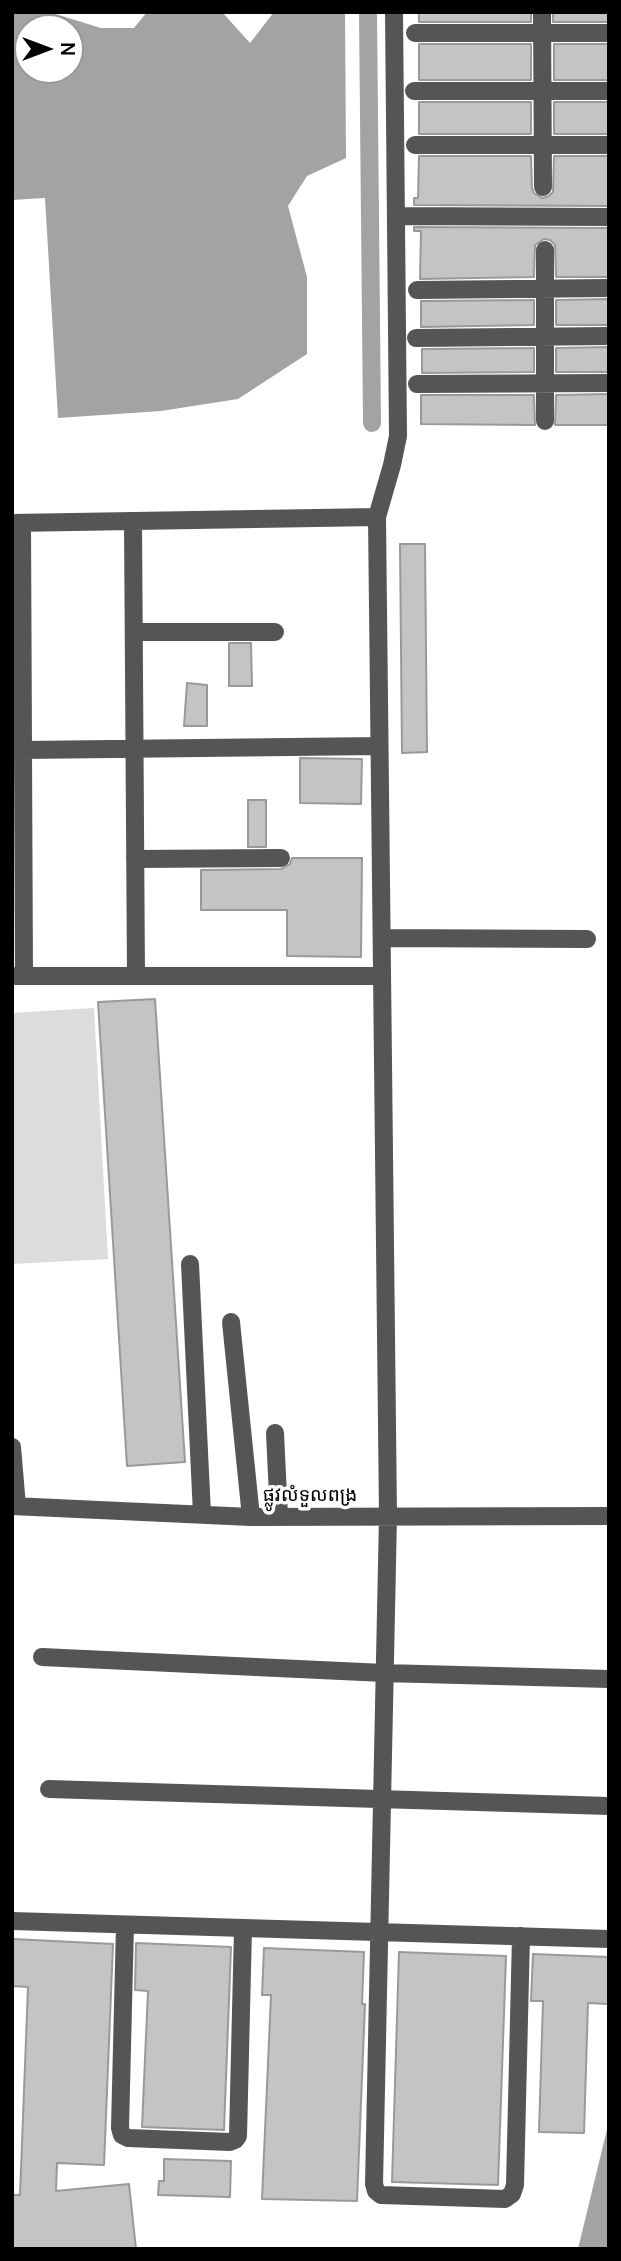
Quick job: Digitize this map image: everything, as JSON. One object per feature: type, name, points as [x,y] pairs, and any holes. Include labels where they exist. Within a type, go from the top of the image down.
[{"type":"street","points":[[394,12],[398,436],[377,517],[388,1516],[374,2184],[381,2195],[505,2199],[512,2194],[515,2185],[521,1936]]},
{"type":"street","points":[[542,12],[543,187]]},
{"type":"street","points":[[415,33],[609,33]]},
{"type":"street","points":[[414,91],[609,92]]},
{"type":"street","points":[[415,145],[609,145]]},
{"type":"street","points":[[396,216],[609,217]]},
{"type":"street","points":[[545,250],[545,421]]},
{"type":"street","points":[[417,290],[609,288]]},
{"type":"street","points":[[416,338],[609,336]]},
{"type":"street","points":[[417,384],[609,383]]},
{"type":"street","points":[[377,517],[17,523],[17,662],[23,750],[18,836],[18,976],[382,976]]},
{"type":"street","points":[[133,521],[136,976]]},
{"type":"street","points":[[134,632],[275,632]]},
{"type":"street","points":[[23,750],[379,746]]},
{"type":"street","points":[[135,859],[281,858]]},
{"type":"street","points":[[382,938],[587,939]]},
{"type":"street","points":[[190,1264],[202,1514]]},
{"type":"street","points":[[231,1322],[251,1517]]},
{"type":"street","points":[[275,1433],[279,1517]]},
{"type":"street","points":[[12,1447],[15,1506]]},
{"type":"street","name":"ផ្លូវលំទួលពង្រ","points":[[15,1506],[251,1517],[609,1516]]},
{"type":"street","points":[[42,1657],[384,1673],[609,1679]]},
{"type":"street","points":[[49,1788],[609,1805]]},
{"type":"street","points":[[12,1921],[609,1938]]},
{"type":"street","points":[[125,1924],[120,2128],[122,2135],[128,2138],[235,2140],[243,1929]]},
{"type":"shaded area","points":[[12,12],[56,14],[14,14],[14,84],[84,84],[84,23],[101,28],[134,28],[147,12],[222,12],[250,43],[274,12],[345,12],[346,158],[307,176],[288,206],[307,277],[307,354],[238,399],[161,411],[58,418],[45,198],[12,200]]},
{"type":"shaded area","points":[[94,1008],[108,1259],[12,1264],[12,1013]]},
{"type":"shaded area","points":[[609,2121],[609,2249],[578,2249],[585,2220]]},
{"type":"building","points":[[419,12],[531,12],[531,22],[419,22]]},
{"type":"building","points":[[553,12],[609,12],[609,22],[553,22]]},
{"type":"building","points":[[419,44],[531,44],[531,80],[419,80]]},
{"type":"building","points":[[554,44],[609,44],[609,80],[554,80]]},
{"type":"building","points":[[419,102],[531,102],[531,134],[419,134]]},
{"type":"building","points":[[554,102],[609,102],[609,134],[554,134]]},
{"type":"building","points":[[419,156],[531,156],[532,188],[534,193],[542,198],[553,192],[554,156],[609,156],[609,206],[414,205],[414,198],[418,198]]},
{"type":"building","points":[[414,227],[609,228],[609,277],[556,277],[555,245],[544,239],[535,245],[534,277],[420,279],[421,231],[414,231]]},
{"type":"building","points":[[609,299],[609,325],[556,325],[556,300]]},
{"type":"building","points":[[534,300],[534,325],[421,327],[421,301]]},
{"type":"building","points":[[609,347],[609,372],[556,372],[556,348]]},
{"type":"building","points":[[534,348],[534,372],[422,373],[422,349]]},
{"type":"building","points":[[609,394],[609,425],[555,425],[556,395]]},
{"type":"building","points":[[421,395],[534,395],[535,425],[421,424]]},
{"type":"building","points":[[400,544],[425,544],[427,752],[402,753]]},
{"type":"building","points":[[229,643],[251,643],[252,686],[229,686]]},
{"type":"building","points":[[187,683],[207,685],[207,726],[184,726]]},
{"type":"building","points":[[300,758],[362,759],[361,804],[300,803]]},
{"type":"building","points":[[248,800],[266,800],[266,847],[248,847]]},
{"type":"building","points":[[292,858],[362,858],[361,957],[287,956],[287,910],[201,910],[201,870],[281,869],[290,864]]},
{"type":"building","points":[[155,999],[185,1462],[127,1466],[98,1002]]},
{"type":"building","points":[[13,1939],[113,1944],[104,2165],[57,2163],[56,2191],[129,2184],[136,2249],[12,2249],[12,2195],[20,2195],[28,1987],[12,1986]]},
{"type":"building","points":[[136,1943],[231,1947],[224,2130],[142,2127],[148,1991],[135,1990]]},
{"type":"building","points":[[264,1948],[364,1952],[362,2004],[365,2004],[357,2201],[262,2199],[271,1995],[262,1995]]},
{"type":"building","points":[[399,1952],[506,1956],[498,2185],[392,2182]]},
{"type":"building","points":[[533,1954],[609,1957],[609,2004],[588,2003],[584,2133],[539,2132],[543,2001],[531,2001]]},
{"type":"building","points":[[164,2159],[231,2161],[230,2197],[158,2195],[159,2181],[164,2181]]},
{"type":"waterway","points":[[368,12],[372,423]]}]
